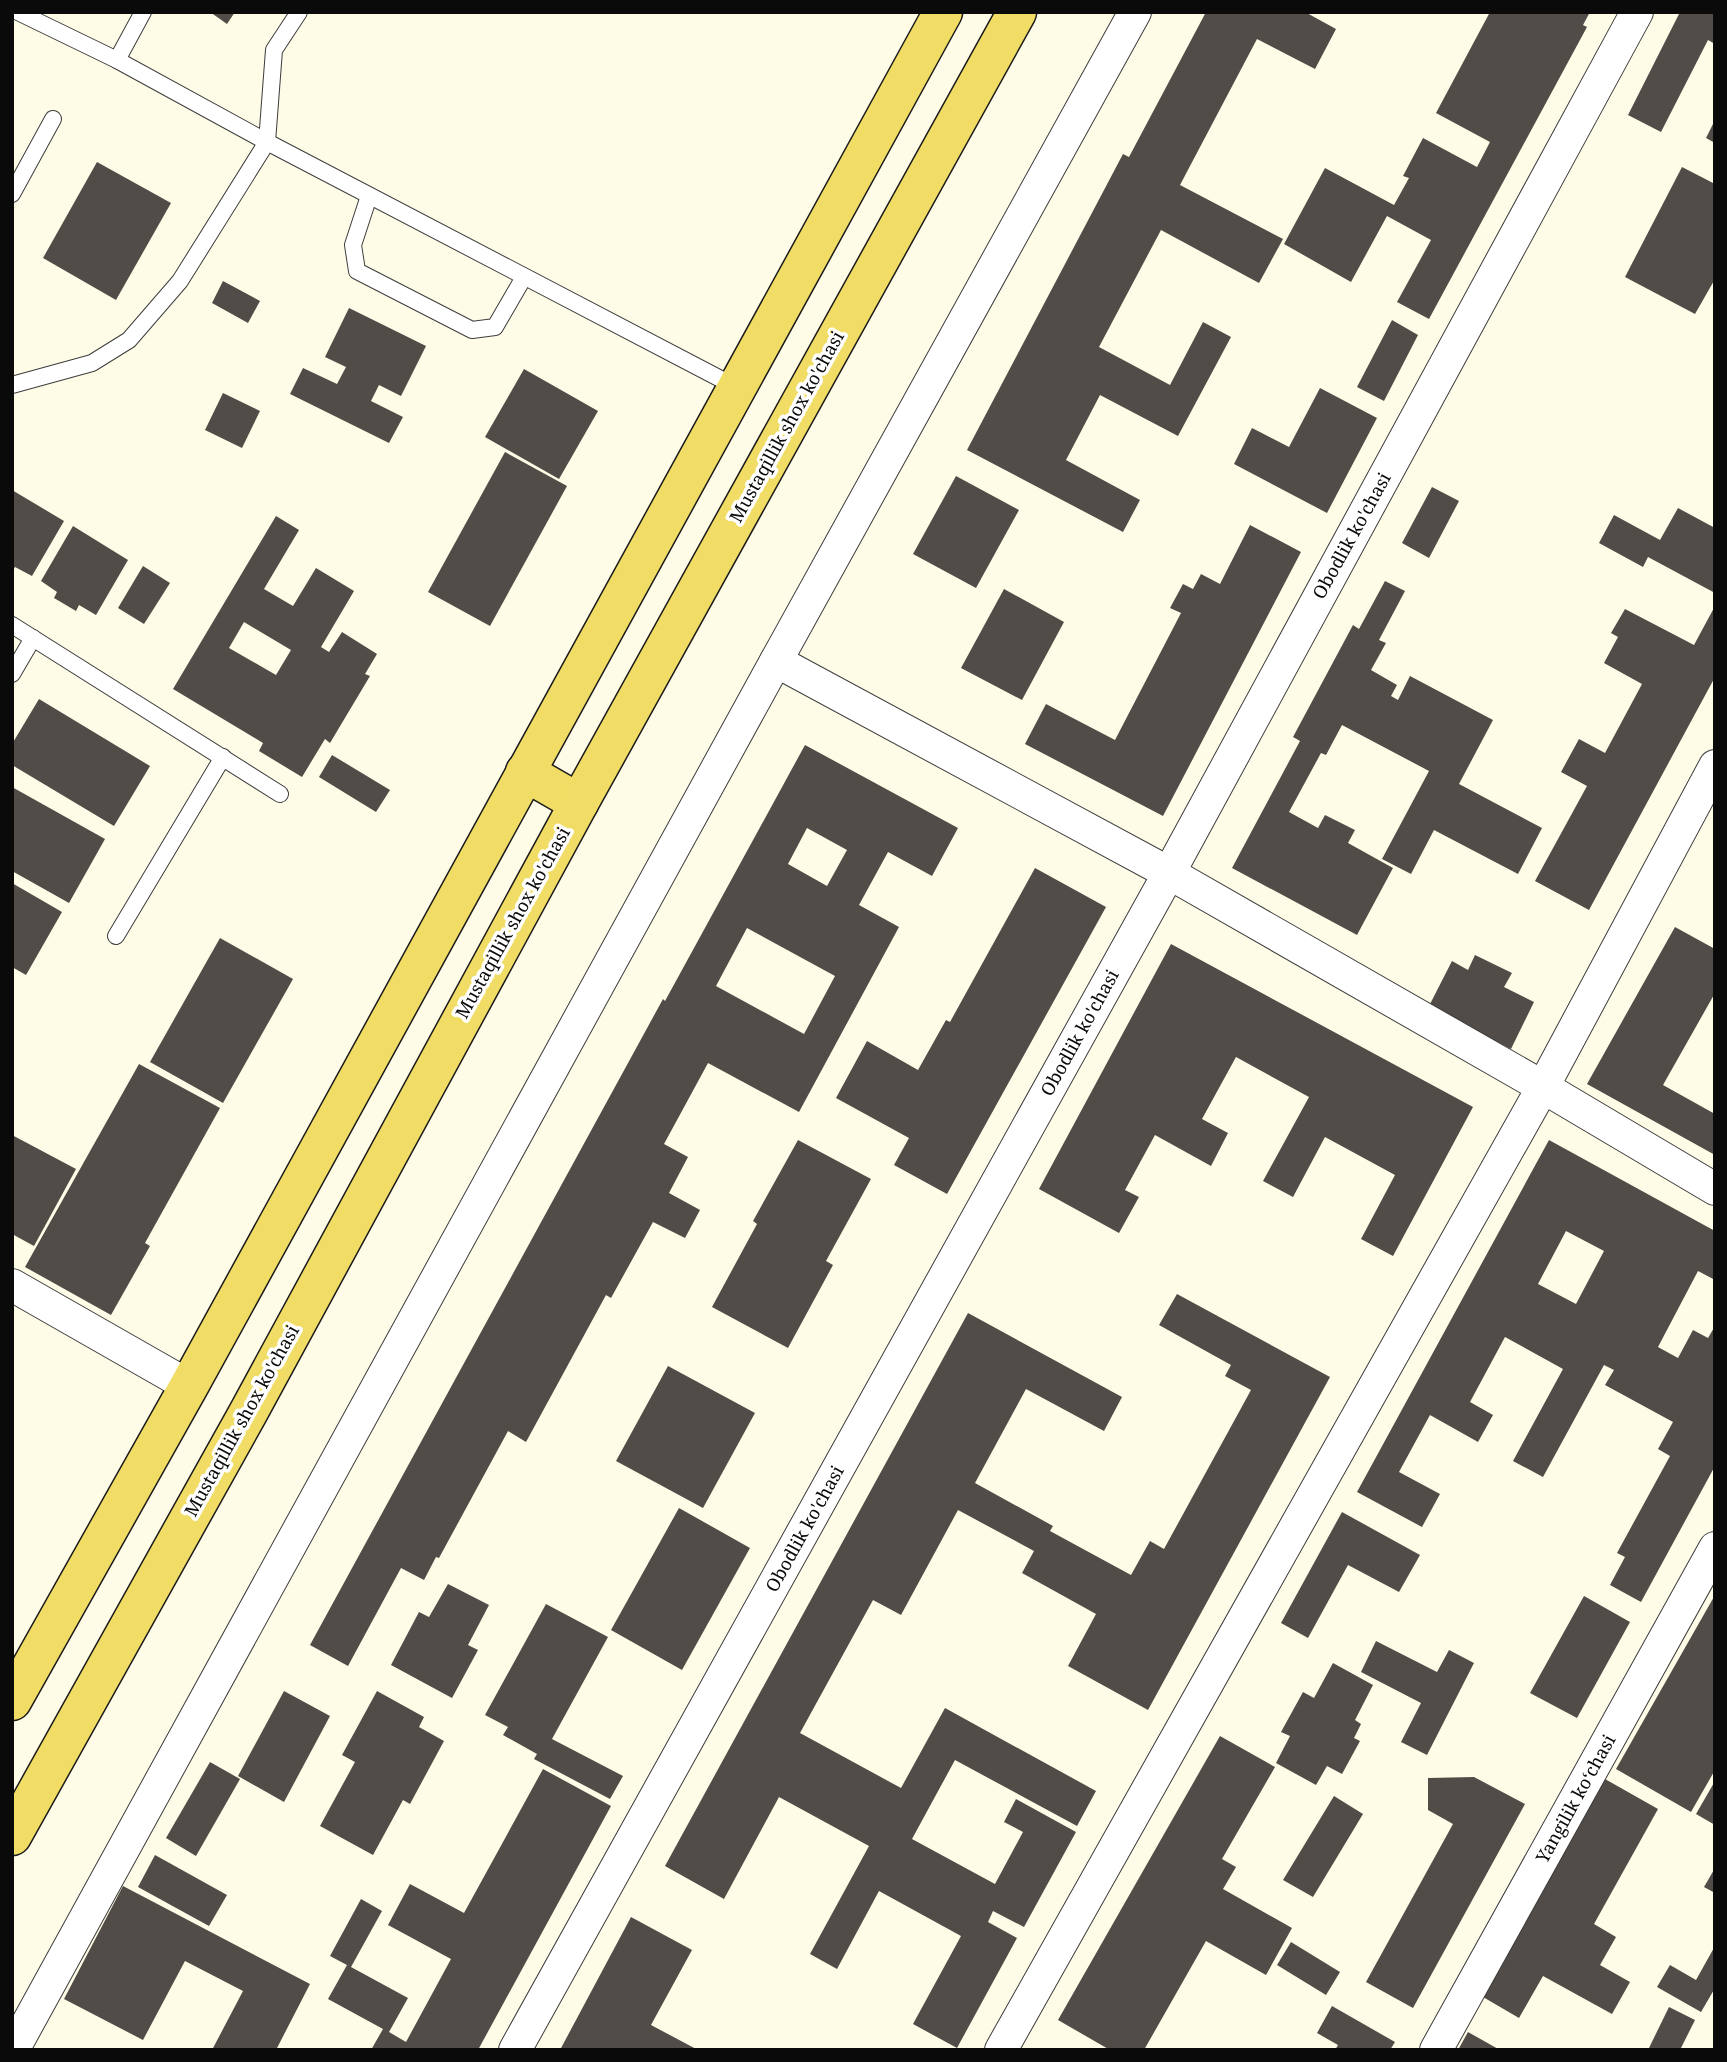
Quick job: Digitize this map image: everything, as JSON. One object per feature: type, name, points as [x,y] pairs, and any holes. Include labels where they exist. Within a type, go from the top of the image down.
[{"type":"main road","points":[[12,1701],[189,1386],[943,12]]},
{"type":"main road","name":"Mustaqillik shox ko'chasi","points":[[12,1836],[248,1413],[579,803],[1017,12]]},
{"type":"main road","points":[[525,772],[579,803]]},
{"type":"street","points":[[13,2050],[1135,12]]},
{"type":"street","name":"Obodlik ko'chasi","points":[[515,2050],[1169,873],[1637,12]]},
{"type":"street","points":[[776,661],[1169,873],[1543,1087],[1715,1189]]},
{"type":"street","points":[[1001,2050],[1543,1087],[1715,766]]},
{"type":"street","points":[[12,1285],[189,1386]]},
{"type":"street","name":"Yangilik koʻchasi","points":[[1436,2050],[1715,1548]]},
{"type":"lane","points":[[18,12],[117,60],[369,196],[736,387]]},
{"type":"lane","points":[[117,60],[143,12]]},
{"type":"lane","points":[[12,385],[92,363],[130,340],[180,281],[267,142],[274,50],[299,12]]},
{"type":"lane","points":[[12,194],[53,119]]},
{"type":"lane","points":[[369,196],[353,246],[357,271],[472,330],[495,327],[524,277]]},
{"type":"lane","points":[[12,625],[280,794]]},
{"type":"lane","points":[[12,674],[33,638]]},
{"type":"lane","points":[[116,936],[223,757]]},
{"type":"building","points":[[210,12],[235,12],[227,24]]},
{"type":"building","points":[[1206,12],[1305,12],[1336,29],[1315,69],[1257,39],[1180,185],[1283,239],[1259,283],[1161,230],[1099,347],[1170,385],[1203,322],[1231,337],[1178,436],[1100,395],[1066,460],[1140,500],[1123,532],[967,450],[1123,154],[1129,157]]},
{"type":"building","points":[[1490,12],[1590,12],[1583,25],[1587,27],[1429,319],[1397,302],[1431,240],[1387,216],[1351,282],[1284,244],[1325,168],[1394,205],[1409,178],[1403,176],[1423,138],[1477,167],[1490,142],[1436,113]]},
{"type":"building","points":[[1680,12],[1715,12],[1715,44],[1708,40],[1661,132],[1628,115]]},
{"type":"building","points":[[1715,120],[1715,143],[1706,138]]},
{"type":"building","points":[[97,162],[171,203],[116,300],[43,258]]},
{"type":"building","points":[[1682,167],[1715,184],[1715,279],[1695,314],[1625,277]]},
{"type":"building","points":[[223,281],[260,301],[248,323],[212,303]]},
{"type":"building","points":[[349,308],[426,346],[401,396],[379,385],[371,401],[403,417],[389,443],[290,394],[303,368],[337,384],[346,367],[325,357]]},
{"type":"building","points":[[1392,320],[1418,335],[1384,401],[1357,387]]},
{"type":"building","points":[[524,369],[598,411],[559,479],[485,437]]},
{"type":"building","points":[[1320,388],[1377,418],[1327,513],[1234,464],[1252,428],[1289,447]]},
{"type":"building","points":[[223,393],[260,411],[242,448],[205,430]]},
{"type":"building","points":[[505,452],[567,486],[490,626],[428,592]]},
{"type":"building","points":[[956,476],[1019,510],[976,588],[913,554]]},
{"type":"building","points":[[1432,487],[1459,501],[1429,558],[1402,543]]},
{"type":"building","points":[[12,490],[64,521],[32,576],[15,567],[12,572]]},
{"type":"building","points":[[1678,508],[1715,528],[1715,593],[1648,557],[1643,567],[1599,543],[1614,515],[1660,540]]},
{"type":"building","points":[[276,516],[299,530],[264,589],[293,606],[316,568],[354,591],[321,647],[329,652],[342,632],[377,654],[365,674],[370,676],[330,743],[325,739],[302,777],[259,751],[263,743],[173,689]],"holes":[[[244,622],[291,650],[276,675],[229,648]]]},
{"type":"building","points":[[1250,525],[1301,552],[1163,816],[1025,744],[1046,704],[1115,740],[1181,613],[1170,608],[1183,584],[1193,589],[1201,574],[1220,584]]},
{"type":"building","points":[[73,526],[128,560],[96,615],[79,605],[76,611],[54,598],[57,592],[41,581]]},
{"type":"building","points":[[143,566],[170,583],[144,624],[118,608]]},
{"type":"building","points":[[1385,581],[1405,591],[1379,640],[1386,643],[1371,670],[1397,685],[1391,696],[1398,700],[1410,676],[1493,720],[1459,784],[1542,828],[1518,874],[1434,830],[1411,874],[1382,859],[1429,771],[1342,725],[1326,755],[1321,753],[1289,812],[1318,828],[1325,815],[1355,830],[1348,843],[1393,868],[1357,935],[1232,868],[1300,741],[1293,737],[1353,625],[1359,629]]},
{"type":"building","points":[[1004,589],[1064,622],[1022,700],[961,668]]},
{"type":"building","points":[[1715,606],[1715,677],[1589,910],[1535,881],[1587,786],[1561,772],[1579,739],[1605,753],[1642,684],[1604,663],[1618,637],[1611,633],[1625,609],[1694,645]]},
{"type":"building","points":[[39,699],[150,766],[114,826],[12,765],[12,744]]},
{"type":"building","points":[[805,745],[958,828],[932,876],[888,852],[859,905],[899,927],[799,1112],[708,1063],[664,1144],[688,1157],[669,1193],[700,1210],[685,1238],[653,1222],[611,1298],[606,1295],[526,1442],[508,1431],[439,1558],[436,1557],[424,1580],[401,1568],[348,1666],[310,1645],[663,999],[665,1001]],"holes":[[[807,828],[847,850],[827,886],[788,864]],[[747,928],[835,976],[804,1034],[716,986]]]},
{"type":"building","points":[[332,755],[390,790],[376,812],[319,777]]},
{"type":"building","points":[[12,787],[105,839],[69,903],[12,871]]},
{"type":"building","points":[[1035,868],[1106,907],[947,1194],[894,1165],[909,1138],[836,1098],[867,1041],[918,1070],[946,1020],[950,1022]]},
{"type":"building","points":[[12,883],[62,912],[26,975],[12,967]]},
{"type":"building","points":[[1675,927],[1715,949],[1715,993],[1663,1085],[1715,1114],[1715,1155],[1587,1084]]},
{"type":"building","points":[[220,938],[293,979],[223,1103],[150,1062]]},
{"type":"building","points":[[1171,944],[1473,1107],[1393,1256],[1361,1239],[1395,1175],[1325,1137],[1293,1197],[1263,1181],[1309,1097],[1236,1057],[1202,1119],[1228,1133],[1211,1166],[1155,1135],[1125,1190],[1139,1197],[1119,1233],[1039,1189]]},
{"type":"building","points":[[1475,955],[1512,973],[1504,987],[1534,1002],[1511,1049],[1428,1008],[1452,961],[1468,970]]},
{"type":"building","points":[[139,1064],[220,1108],[145,1243],[150,1246],[111,1315],[25,1267]]},
{"type":"building","points":[[12,1135],[76,1169],[34,1246],[12,1234]]},
{"type":"building","points":[[798,1140],[871,1179],[826,1261],[833,1265],[788,1348],[712,1307],[757,1224],[753,1221]]},
{"type":"building","points":[[1549,1140],[1715,1231],[1715,1280],[1698,1271],[1658,1347],[1678,1358],[1693,1330],[1708,1338],[1715,1326],[1715,1466],[1641,1602],[1610,1585],[1625,1557],[1617,1553],[1670,1456],[1658,1449],[1673,1422],[1605,1385],[1614,1370],[1604,1365],[1543,1477],[1513,1461],[1563,1369],[1505,1337],[1470,1402],[1493,1415],[1478,1442],[1430,1415],[1399,1472],[1440,1494],[1422,1527],[1357,1492]],"holes":[[[1566,1231],[1604,1251],[1576,1304],[1538,1284]]]},
{"type":"building","points":[[1177,1294],[1330,1377],[1148,1710],[1068,1666],[1096,1614],[1022,1573],[1034,1551],[958,1510],[901,1615],[873,1600],[800,1733],[901,1788],[945,1708],[1096,1791],[1077,1826],[955,1760],[912,1839],[995,1884],[1023,1832],[1004,1822],[1016,1799],[1076,1832],[1024,1927],[993,1911],[988,1922],[1017,1938],[957,2048],[913,2024],[961,1936],[879,1891],[837,1969],[810,1954],[869,1846],[779,1797],[724,1899],[665,1866],[968,1313],[1122,1397],[1104,1431],[1026,1389],[975,1483],[1053,1526],[1050,1531],[1131,1575],[1150,1541],[1164,1549],[1251,1390],[1225,1376],[1231,1365],[1159,1325]]},
{"type":"building","points":[[668,1366],[755,1413],[703,1508],[616,1461]]},
{"type":"building","points":[[679,1508],[750,1548],[682,1670],[611,1630]]},
{"type":"building","points":[[1342,1512],[1420,1555],[1399,1592],[1348,1565],[1308,1638],[1281,1623]]},
{"type":"building","points":[[448,1584],[489,1605],[468,1645],[478,1650],[452,1698],[391,1665],[419,1612],[429,1617]]},
{"type":"building","points":[[1715,1595],[1715,1770],[1691,1812],[1616,1769]]},
{"type":"building","points":[[1584,1596],[1630,1622],[1577,1718],[1530,1693]]},
{"type":"building","points":[[546,1604],[608,1637],[552,1739],[623,1776],[610,1799],[534,1759],[537,1754],[503,1735],[508,1727],[485,1715]]},
{"type":"building","points":[[1376,1641],[1437,1672],[1449,1650],[1474,1663],[1427,1755],[1401,1742],[1421,1703],[1361,1672]]},
{"type":"building","points":[[1333,1663],[1373,1685],[1355,1720],[1361,1724],[1354,1738],[1360,1741],[1342,1774],[1327,1766],[1316,1785],[1276,1763],[1290,1736],[1281,1732],[1303,1692],[1314,1698]]},
{"type":"building","points":[[284,1691],[330,1716],[284,1802],[238,1776]]},
{"type":"building","points":[[377,1691],[424,1717],[419,1727],[444,1741],[410,1804],[403,1800],[373,1855],[320,1826],[355,1762],[342,1755]]},
{"type":"building","points":[[1220,1736],[1275,1767],[1222,1859],[1236,1867],[1223,1889],[1292,1928],[1266,1975],[1206,1941],[1144,2050],[1110,2050],[1058,2020]]},
{"type":"building","points":[[210,1762],[240,1779],[196,1856],[166,1838]]},
{"type":"building","points":[[543,1769],[611,1806],[478,2050],[371,2050],[383,2029],[328,1999],[347,1965],[330,1956],[361,1899],[382,1911],[351,1967],[408,1998],[389,2032],[406,2042],[451,1959],[388,1925],[410,1884],[464,1913]]},
{"type":"building","points":[[1474,1777],[1525,1804],[1413,2008],[1366,1982],[1453,1824],[1428,1810],[1428,1778]]},
{"type":"building","points":[[1605,1779],[1658,1809],[1594,1924],[1616,1937],[1600,1965],[1630,1982],[1612,2014],[1543,1976],[1519,2018],[1483,1997]]},
{"type":"building","points":[[1715,1781],[1715,1825],[1696,1814]]},
{"type":"building","points":[[1334,1796],[1363,1814],[1313,1897],[1283,1880]]},
{"type":"building","points":[[155,1855],[227,1895],[209,1926],[138,1887]]},
{"type":"building","points":[[1715,1868],[1715,1893],[1704,1887]]},
{"type":"building","points":[[123,1886],[310,1984],[276,2050],[212,2050],[243,1991],[185,1961],[143,2040],[64,1999]]},
{"type":"building","points":[[631,1917],[692,1950],[651,2025],[698,2050],[560,2050]]},
{"type":"building","points":[[1291,1942],[1340,1972],[1326,1995],[1277,1965]]},
{"type":"building","points":[[1715,1946],[1715,1988],[1701,2012],[1657,1987],[1670,1965],[1696,1980]]},
{"type":"building","points":[[1332,2006],[1395,2042],[1390,2050],[1335,2050],[1338,2045],[1317,2033]]},
{"type":"building","points":[[1669,2007],[1695,2020],[1680,2050],[1648,2050]]},
{"type":"building","points":[[1468,2032],[1500,2050],[1458,2050]]}]
